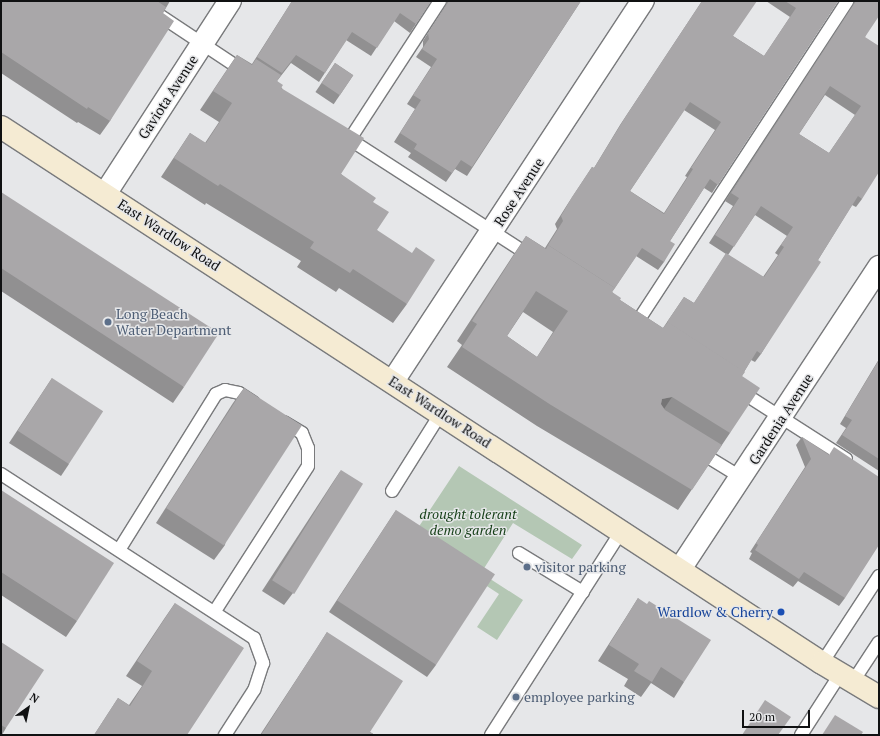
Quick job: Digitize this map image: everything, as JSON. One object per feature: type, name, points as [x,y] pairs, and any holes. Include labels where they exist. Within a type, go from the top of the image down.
[{"type":"main road","name":"East Wardlow Road","points":[[1,127],[622,530],[822,663],[879,697]]},
{"type":"street","name":"Gaviota Avenue","points":[[105,194],[230,1]]},
{"type":"street","name":"Rose Avenue","points":[[393,382],[493,232],[643,1]]},
{"type":"street","name":"Gardenia Avenue","points":[[680,569],[742,478],[879,267]]},
{"type":"lane","points":[[138,1],[256,78]]},
{"type":"lane","points":[[350,139],[440,1]]},
{"type":"lane","points":[[636,324],[846,1]]},
{"type":"lane","points":[[336,131],[538,261]]},
{"type":"lane","points":[[623,315],[649,332]]},
{"type":"lane","points":[[728,383],[860,468]]},
{"type":"lane","points":[[119,550],[216,394],[226,390],[239,393],[268,411],[302,433],[308,448],[308,466],[215,611]]},
{"type":"lane","points":[[392,491],[441,413]]},
{"type":"lane","points":[[686,444],[742,478]]},
{"type":"lane","points":[[1,474],[215,611],[254,638],[263,663],[254,690],[225,735]]},
{"type":"lane","points":[[491,735],[622,530]]},
{"type":"lane","points":[[519,553],[583,592]]},
{"type":"lane","points":[[822,663],[879,576]]},
{"type":"lane","points":[[801,735],[847,677],[879,642]]},
{"type":"green space","name":"drought tolerant demo garden","points":[[459,466],[582,545],[572,559],[513,523],[481,573],[523,600],[497,640],[477,627],[499,594],[412,537]]},
{"type":"building","points":[[1,1],[157,1],[166,7],[163,13],[174,21],[110,121],[88,107],[87,109],[1,52]]},
{"type":"building","points":[[292,1],[431,1],[416,24],[400,13],[377,48],[352,32],[325,73],[296,55],[282,73],[257,57]]},
{"type":"building","points":[[449,1],[581,1],[472,167],[461,160],[452,173],[414,149],[417,144],[400,133],[421,100],[413,95],[437,59],[422,49],[429,39],[428,33]]},
{"type":"building","points":[[702,1],[757,1],[733,36],[764,56],[796,8],[785,1],[838,1],[718,185],[710,179],[670,241],[675,244],[664,262],[642,248],[615,288],[548,245],[563,221],[561,216],[572,197],[592,167],[594,168],[626,116]],"holes":[[[690,102],[721,122],[691,168],[693,169],[664,214],[630,191]]]},
{"type":"building","points":[[856,1],[879,1],[879,16],[865,37],[879,46],[879,172],[862,199],[858,196],[818,260],[821,262],[761,354],[757,351],[744,372],[667,322],[684,297],[694,303],[726,253],[764,277],[784,247],[781,245],[793,227],[761,206],[734,247],[715,235],[739,198],[731,193]],"holes":[[[830,86],[861,106],[829,153],[799,134]]]},
{"type":"building","points":[[237,55],[252,65],[256,59],[281,75],[277,81],[283,85],[281,88],[364,138],[341,174],[376,198],[373,202],[389,212],[377,230],[412,253],[416,247],[435,260],[407,304],[353,269],[350,273],[310,248],[314,242],[220,184],[218,186],[174,158],[190,133],[206,143],[232,103],[213,91]]},
{"type":"building","points":[[335,63],[353,75],[340,95],[322,83]]},
{"type":"building","name":"Long Beach Water Department","points":[[1,192],[219,333],[184,387],[1,268]]},
{"type":"building","points":[[526,236],[546,249],[548,245],[615,288],[612,292],[621,298],[620,300],[663,328],[668,322],[745,372],[742,376],[760,388],[730,433],[672,397],[662,399],[661,404],[665,410],[722,445],[692,490],[551,405],[462,347],[477,324],[472,321]],"holes":[[[536,291],[568,311],[537,357],[507,336]]]},
{"type":"building","points":[[879,360],[879,459],[842,435],[852,420],[845,416]]},
{"type":"building","points":[[52,378],[103,411],[69,464],[18,431]]},
{"type":"building","points":[[244,388],[302,426],[224,546],[166,508]]},
{"type":"building","points":[[802,437],[829,455],[834,447],[879,477],[879,545],[845,598],[804,572],[799,579],[755,550],[758,545],[756,543],[811,459]]},
{"type":"building","points":[[341,470],[363,484],[294,594],[272,580]]},
{"type":"building","points":[[1,490],[114,563],[77,621],[1,572]]},
{"type":"building","points":[[396,510],[495,574],[436,665],[337,601]]},
{"type":"building","points":[[638,598],[647,604],[649,601],[711,640],[684,682],[661,667],[652,682],[634,671],[639,664],[609,645]]},
{"type":"building","points":[[175,603],[244,648],[187,735],[94,735],[118,698],[130,706],[152,671],[137,661]]},
{"type":"building","points":[[327,632],[403,681],[370,732],[375,735],[261,735]]},
{"type":"building","points":[[1,642],[44,670],[6,728],[1,725]]},
{"type":"building","points":[[765,700],[791,717],[778,735],[742,735]]},
{"type":"building","points":[[835,715],[863,732],[861,735],[822,735]]},
{"type":"place","name":"Long Beach Water Department","points":[[108,322]]},
{"type":"place","name":"visitor parking","points":[[527,567]]},
{"type":"place","name":"Wardlow & Cherry","points":[[781,612]]},
{"type":"place","name":"employee parking","points":[[516,697]]}]
